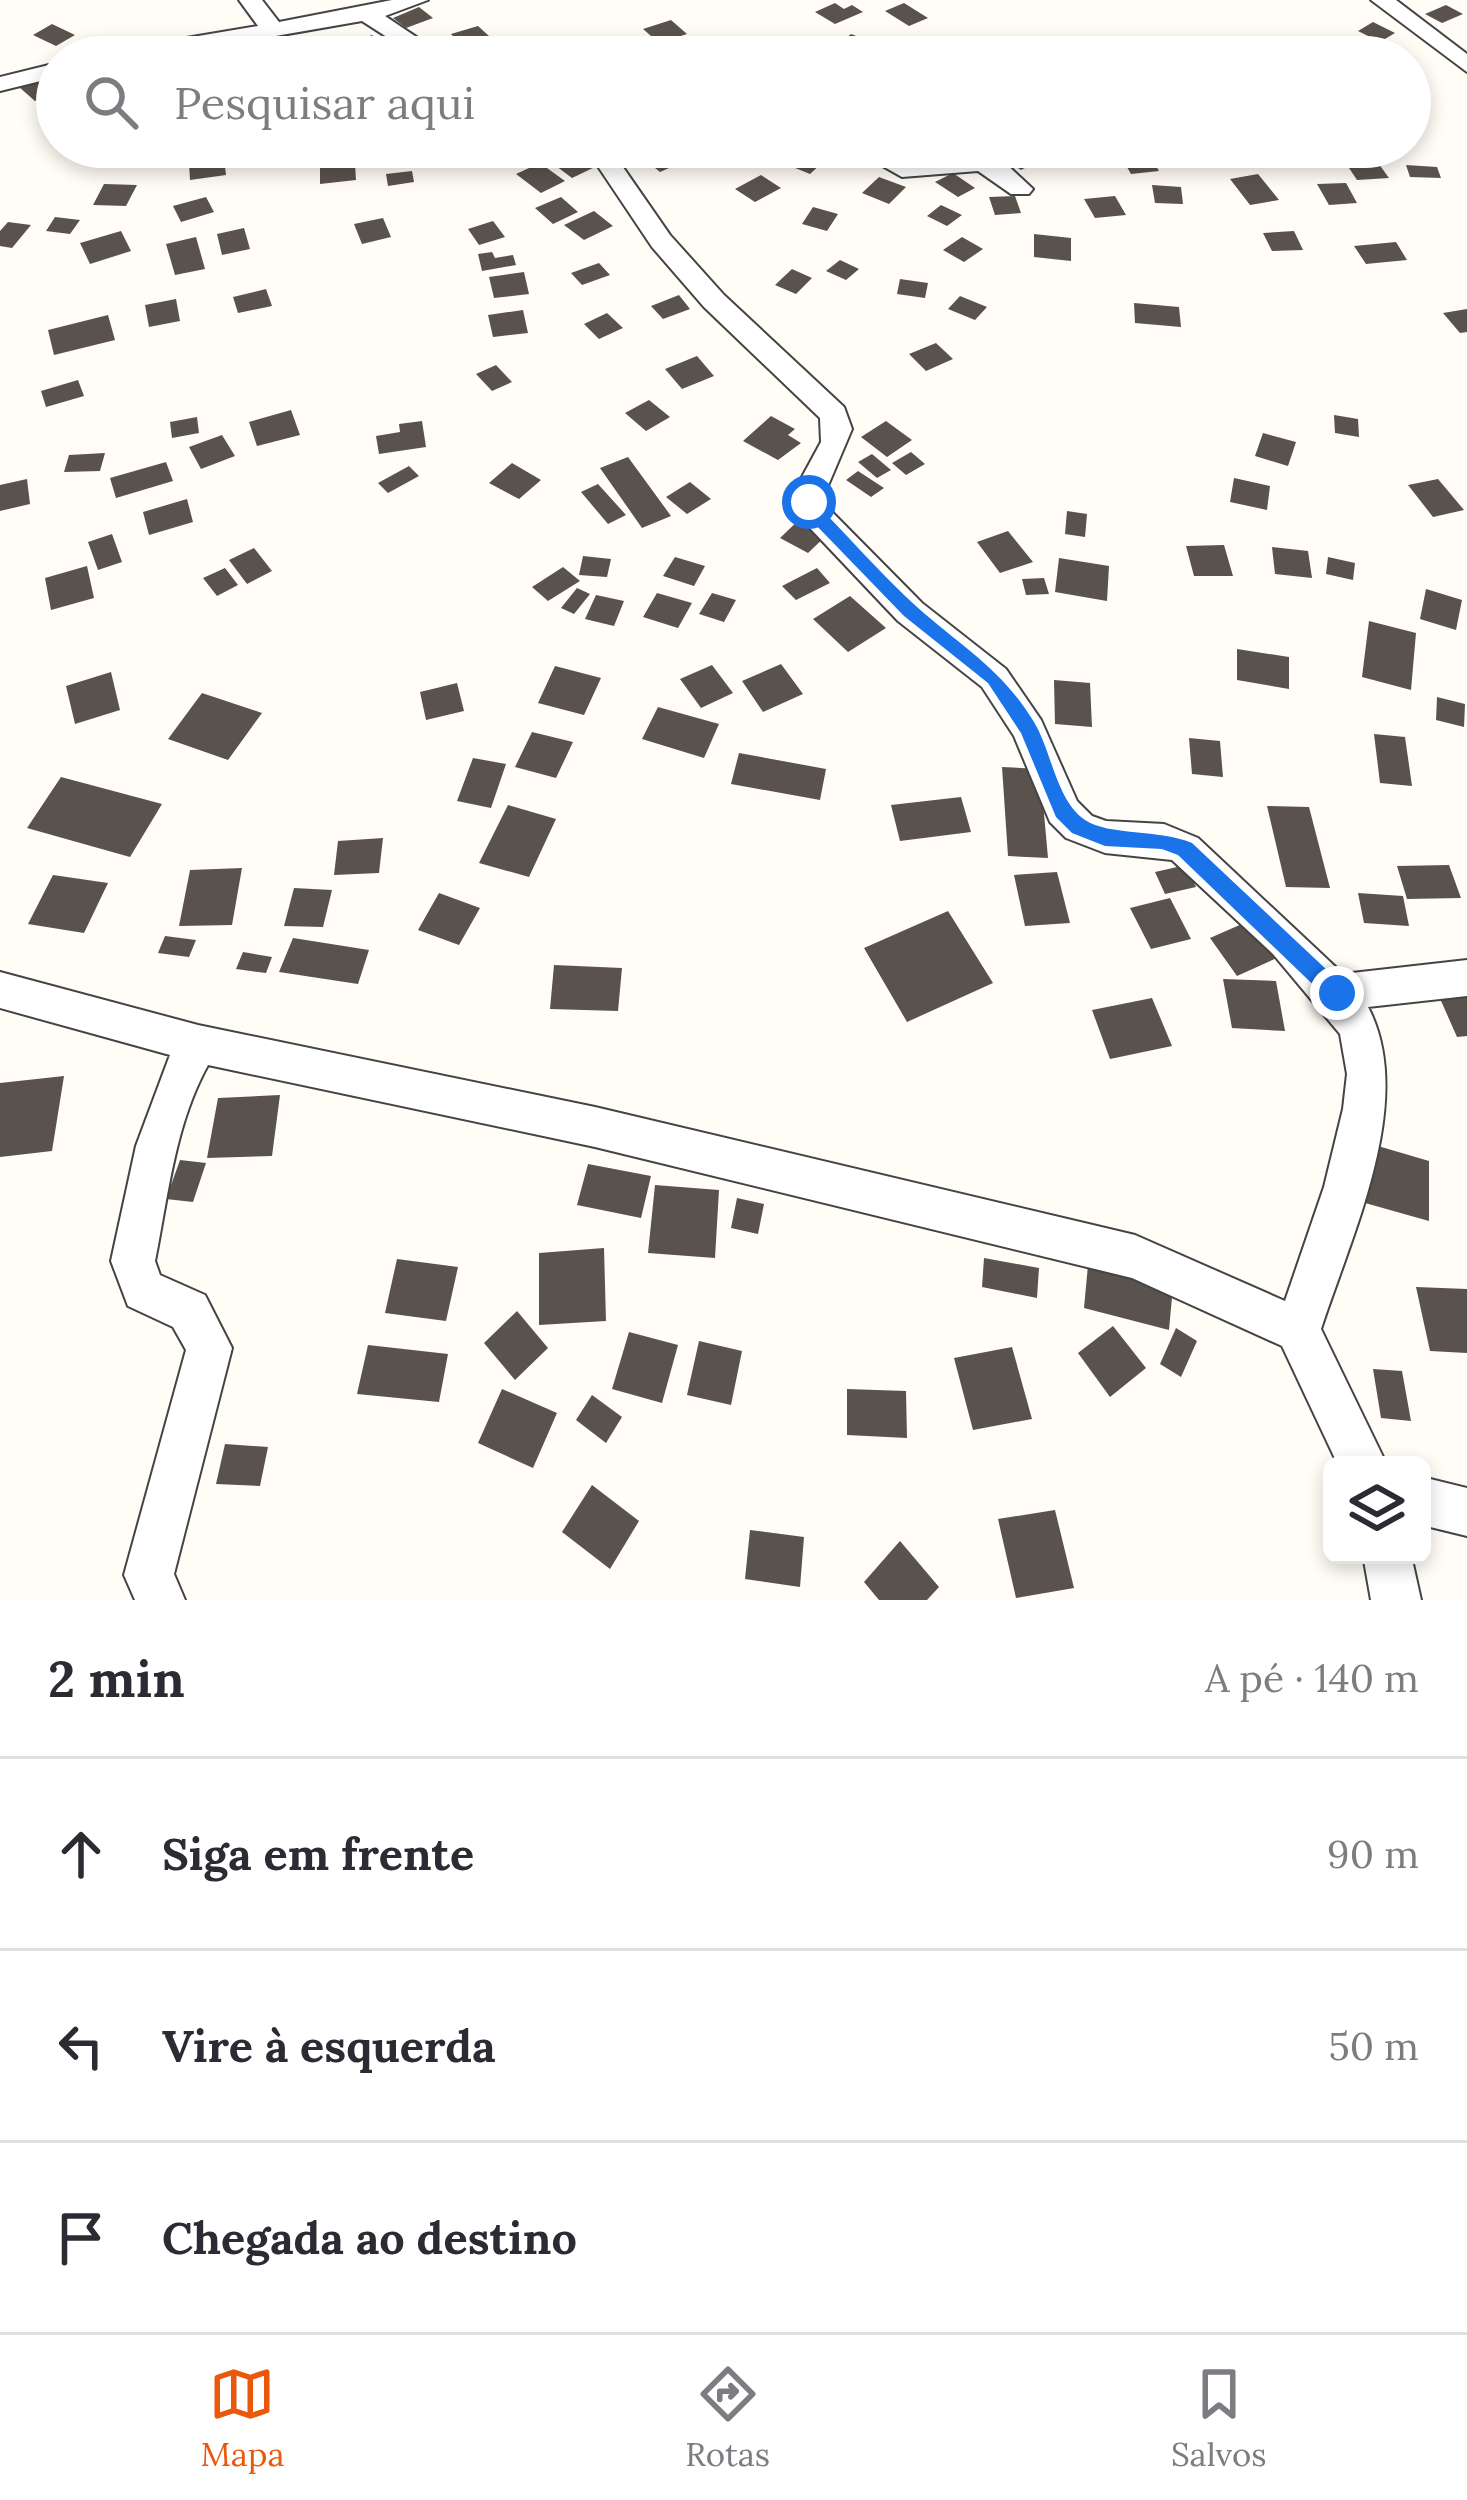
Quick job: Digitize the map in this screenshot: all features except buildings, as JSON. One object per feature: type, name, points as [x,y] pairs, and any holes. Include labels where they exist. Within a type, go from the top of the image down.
[{"type":"street","points":[[250,0],[274,31]]},
{"type":"street","points":[[243,36],[417,0]]},
{"type":"street","points":[[1382,0],[1429,36]]},
{"type":"street","points":[[366,14],[401,36]]},
{"type":"street","points":[[1431,37],[1467,65]]},
{"type":"street","points":[[0,84],[36,75]]},
{"type":"street","points":[[614,168],[661,241],[714,301],[834,414],[838,440],[809,487],[809,502],[910,612],[994,678],[1029,730],[1063,811],[1079,827],[1105,837],[1164,840],[1185,849],[1337,993],[1365,1041],[1366,1114],[1298,1330]]},
{"type":"street","points":[[900,168],[945,168]]},
{"type":"street","points":[[996,168],[1020,190]]},
{"type":"street","points":[[1337,993],[1467,978]]},
{"type":"street","points":[[0,990],[198,1044],[595,1127],[1135,1256],[1298,1330],[1359,1456]]},
{"type":"street","points":[[160,1600],[149,1574],[209,1348],[189,1311],[144,1290],[133,1261],[157,1146],[177,1081],[198,1044]]},
{"type":"street","points":[[1431,1503],[1467,1512]]},
{"type":"street","points":[[1389,1564],[1396,1600]]},
{"type":"route","points":[[809,502],[910,612],[994,678],[1029,730],[1063,811],[1079,827],[1105,837],[1164,840],[1185,849],[1337,993]]}]
